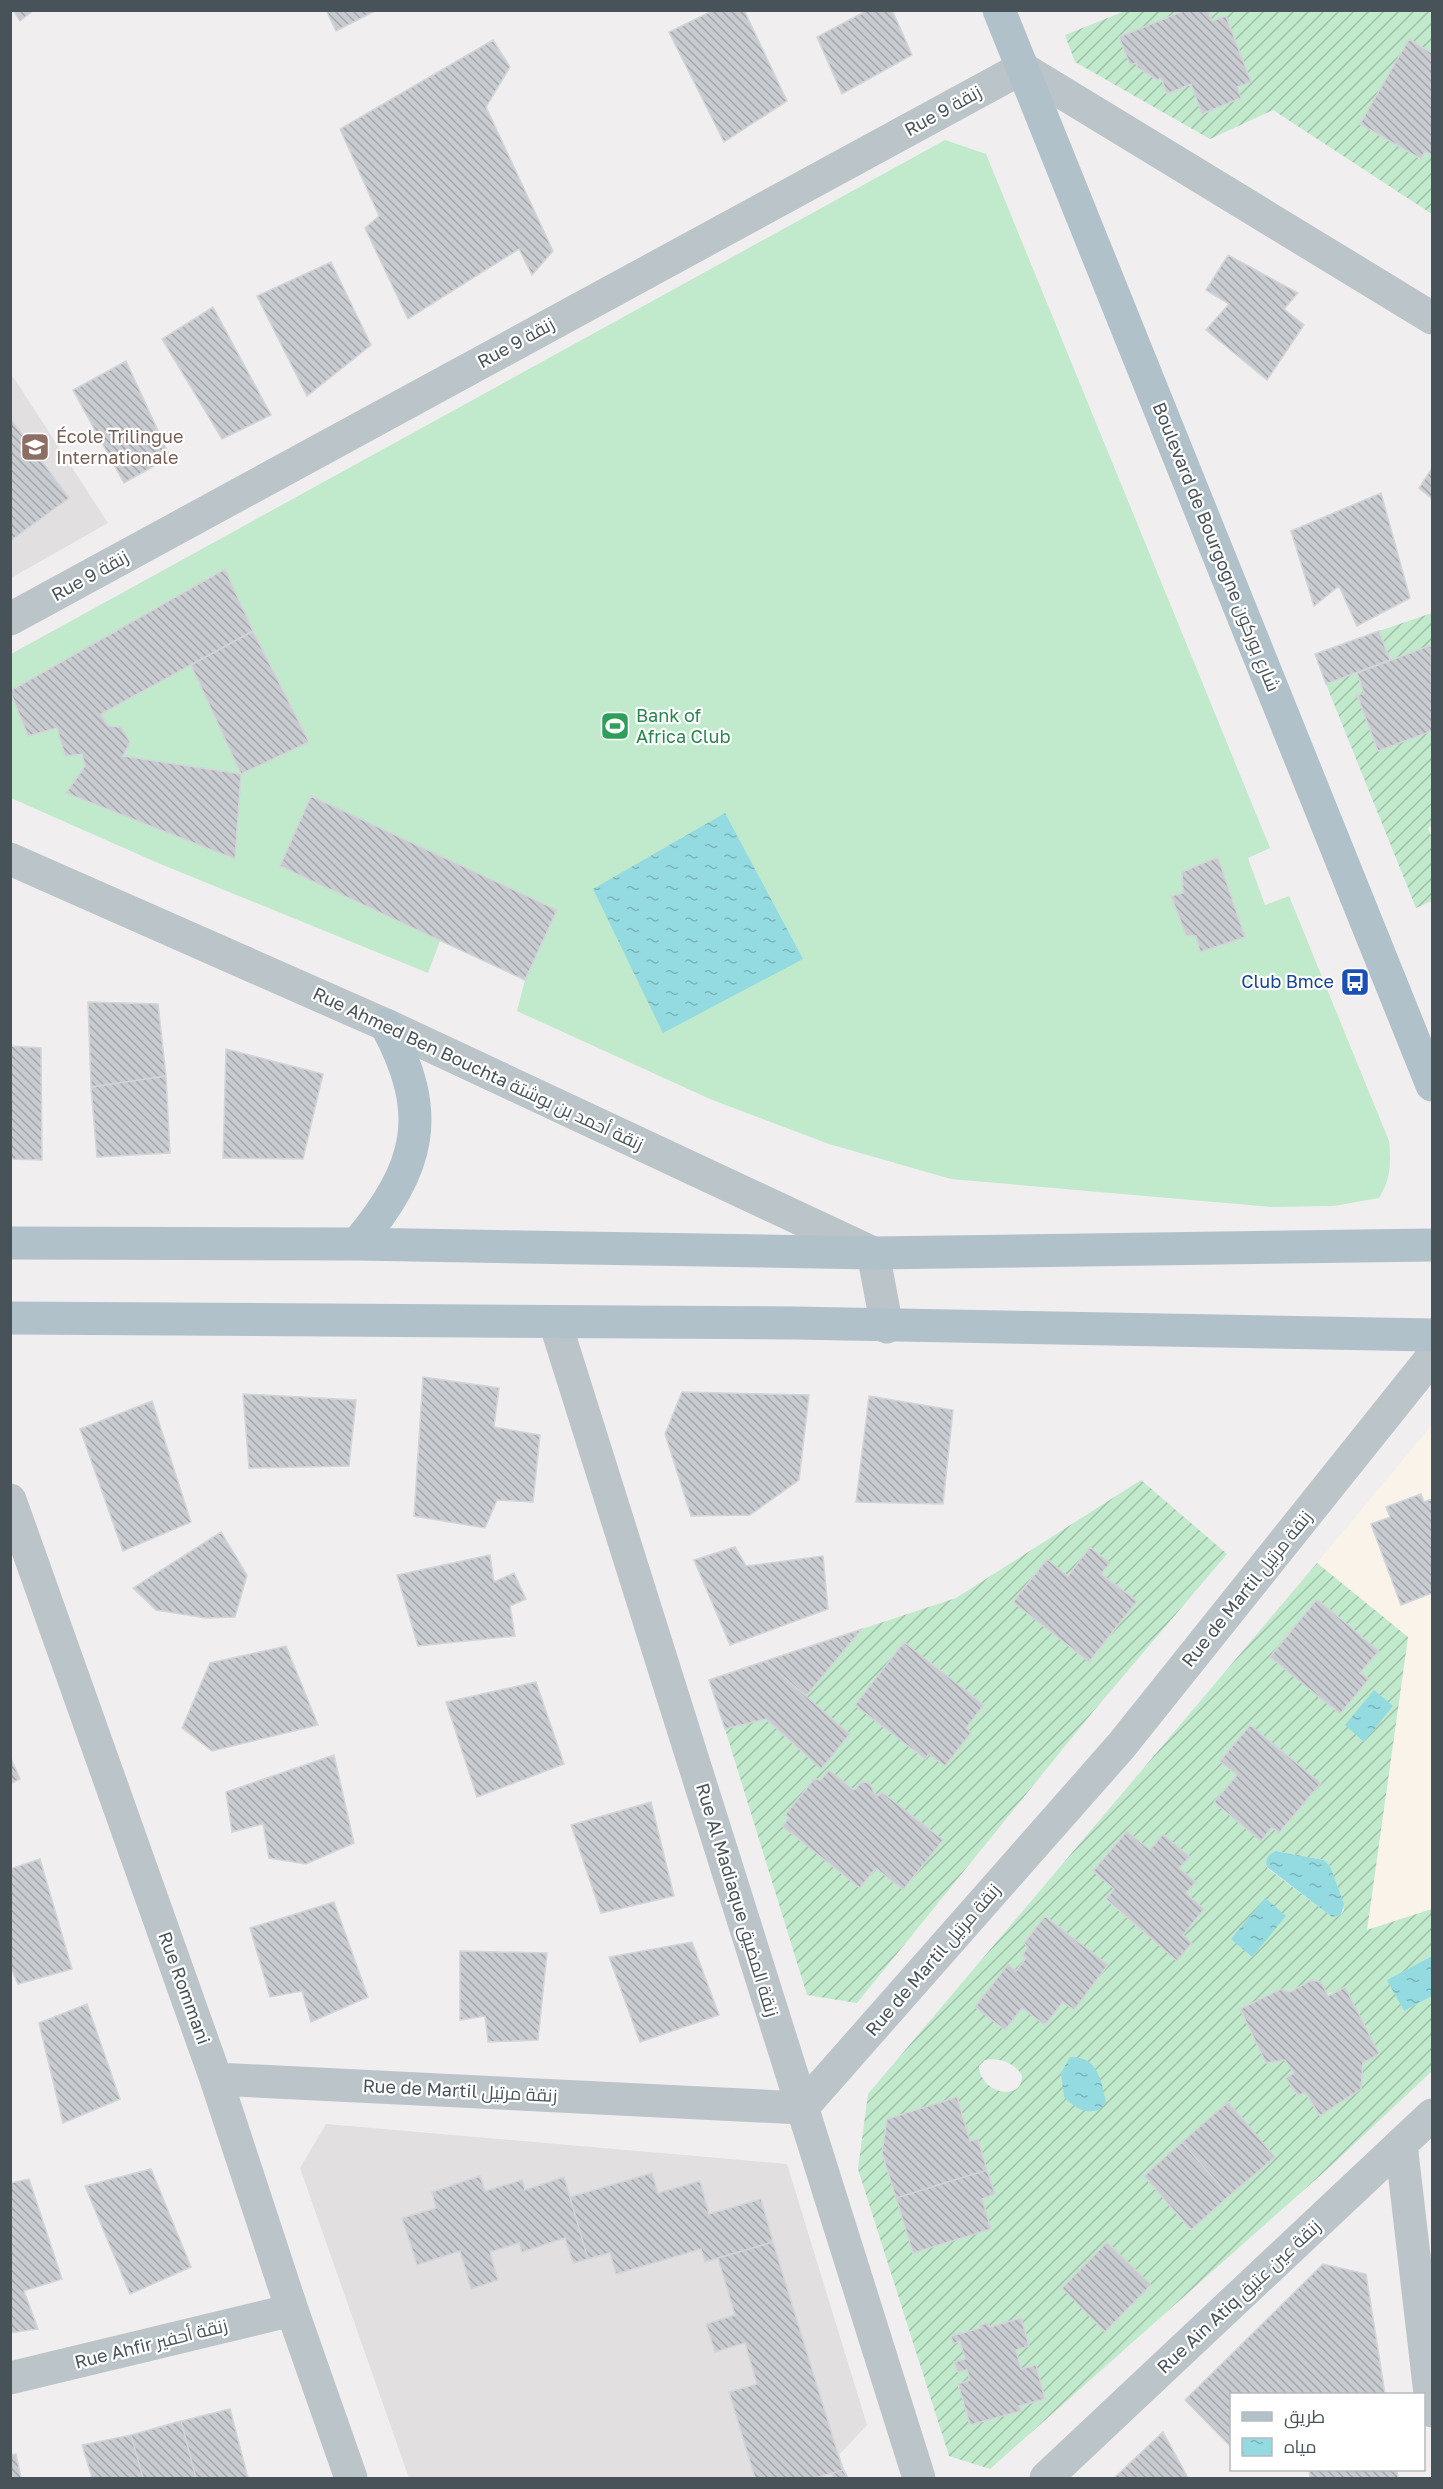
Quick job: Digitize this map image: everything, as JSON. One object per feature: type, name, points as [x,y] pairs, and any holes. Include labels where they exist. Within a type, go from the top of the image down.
[{"type":"main road","name":"Boulevard de Bourgogne شارع بوركون","points":[[999,10],[1432,1085]]},
{"type":"main road","points":[[357,1244],[392,1199],[403,1178],[415,1131],[412,1083],[401,1054],[386,1025]]},
{"type":"main road","points":[[10,1242],[357,1244],[873,1252],[1432,1245]]},
{"type":"main road","points":[[10,1318],[794,1323],[888,1327],[1432,1335]]},
{"type":"street","points":[[1022,68],[1432,318]]},
{"type":"street","name":"Rue 9 زنقة","points":[[10,619],[1022,68]]},
{"type":"street","name":"Rue Ahmed Ben Bouchta زنقة أحمد بن بوشتة","points":[[10,859],[386,1025],[873,1252]]},
{"type":"street","points":[[873,1252],[888,1327]]},
{"type":"street","name":"Rue Al Madiaque زنقة المضيق","points":[[555,1322],[919,2478]]},
{"type":"street","name":"Rue de Martil زنقة مرتيل","points":[[216,2079],[802,2108],[1121,1746],[1432,1357]]},
{"type":"street","name":"Rue Rommani","points":[[10,1500],[216,2079],[291,2310],[351,2478]]},
{"type":"street","name":"Rue Ain Atiq زنقة عين عتيق","points":[[1046,2478],[1432,2115]]},
{"type":"street","points":[[1401,2145],[1432,2411]]},
{"type":"street","name":"Rue Ahfir زنقة أحفير","points":[[10,2378],[291,2310]]},
{"type":"shaded area","name":"École Trilingue Internationale","points":[[10,372],[108,523],[11,578],[10,578]]},
{"type":"shaded area","points":[[1432,1425],[1432,1909],[1367,1930],[1408,1637],[1317,1563]]},
{"type":"shaded area","points":[[326,2124],[787,2164],[867,2425],[839,2455],[848,2478],[409,2478],[300,2168]]},
{"type":"green space","points":[[1125,11],[1186,11],[1119,37],[1130,65],[1136,63],[1138,68],[1157,80],[1161,78],[1167,93],[1191,84],[1203,113],[1241,98],[1208,11],[1431,11],[1432,53],[1409,39],[1361,124],[1420,159],[1425,151],[1432,155],[1432,214],[1273,110],[1210,139],[1075,62],[1065,35]]},
{"type":"green space","name":"Bank of Africa Club","points":[[945,140],[986,154],[1270,848],[1248,858],[1265,905],[1289,896],[1389,1141],[1389,1171],[1379,1198],[1334,1206],[1273,1207],[951,1179],[829,1144],[710,1099],[517,1011],[525,980],[440,941],[428,973],[158,863],[11,798],[11,654]]},
{"type":"green space","points":[[1432,613],[1432,648],[1431,645],[1390,660],[1379,631]]},
{"type":"green space","points":[[1357,673],[1364,693],[1358,695],[1379,751],[1432,731],[1432,826],[1428,828],[1432,838],[1432,901],[1416,908],[1326,684]]},
{"type":"green space","points":[[1141,1480],[1227,1554],[1091,1714],[857,2003],[807,1995],[725,1729],[766,1719],[821,1769],[850,1734],[806,1696],[862,1629],[956,1598]],"holes":[[[1090,1548],[1110,1563],[1101,1574],[1136,1601],[1089,1662],[1013,1602],[1047,1559],[1068,1576]],[[855,1705],[966,1728],[971,1733],[945,1766],[929,1754],[924,1759]]]},
{"type":"green space","points":[[1317,1563],[1408,1637],[1367,1930],[1432,1909],[1432,1956],[1388,1980],[1404,2011],[1432,1996],[1432,2071],[1332,2165],[990,2469],[949,2456],[858,2169],[868,2094]],"holes":[[[1317,1599],[1379,1651],[1360,1673],[1368,1680],[1340,1714],[1270,1657]],[[1250,1725],[1321,1783],[1280,1833],[1272,1827],[1261,1840],[1214,1802],[1237,1775],[1220,1761]],[[1127,1831],[1150,1850],[1189,1857],[1179,1868],[1196,1882],[1186,1893],[1204,1909],[1183,1935],[1192,1943],[1178,1961],[1106,1900],[1114,1889],[1093,1871]],[[1277,1851],[1324,1860],[1330,1866],[1344,1910],[1341,1915],[1331,1916],[1267,1868]],[[1028,1947],[1108,1965],[1074,2010],[1063,2002],[1045,2025],[1022,2008],[1005,2030],[975,2007],[1008,1964],[1016,1971],[1026,1958],[1022,1954]],[[1345,1987],[1379,2054],[1297,2095],[1287,2079],[1294,2073],[1240,2009],[1281,1989],[1297,1994],[1321,1995]],[[990,2059],[1011,2064],[1022,2076],[1020,2084],[1015,2090],[1009,2092],[993,2088],[981,2075],[979,2066],[985,2060]],[[956,2097],[970,2141],[978,2139],[995,2194],[982,2199],[882,2153],[887,2119]],[[1228,2102],[1275,2157],[1190,2230],[1144,2176]],[[1107,2242],[1151,2285],[1105,2332],[1062,2288]],[[1021,2318],[1029,2346],[1016,2350],[1021,2369],[1036,2365],[1045,2399],[1019,2406],[1020,2411],[970,2425],[958,2384],[970,2380],[967,2370],[958,2372],[954,2362],[965,2359],[960,2341],[953,2344],[952,2337],[981,2328],[980,2325],[988,2323],[990,2327]]]},
{"type":"water","points":[[725,813],[803,959],[663,1033],[593,889]]},
{"type":"water","points":[[1374,1690],[1393,1706],[1364,1742],[1345,1725]]},
{"type":"water","points":[[1276,1851],[1324,1860],[1330,1866],[1344,1904],[1341,1915],[1332,1917],[1267,1867],[1268,1857]]},
{"type":"water","points":[[1265,1898],[1286,1916],[1252,1957],[1231,1939]]},
{"type":"water","points":[[1432,1956],[1432,1996],[1404,2011],[1387,1980]]},
{"type":"water","points":[[1070,2057],[1087,2061],[1097,2072],[1106,2102],[1101,2109],[1086,2111],[1064,2097],[1061,2073]]},
{"type":"building","points":[[13,10],[34,10],[20,21]]},
{"type":"building","points":[[326,10],[377,10],[336,31]]},
{"type":"building","points":[[714,10],[744,10],[787,101],[724,142],[669,32]]},
{"type":"building","points":[[868,10],[892,10],[912,55],[842,94],[817,37]]},
{"type":"building","points":[[1186,10],[1208,10],[1212,21],[1226,16],[1251,82],[1237,87],[1241,98],[1202,114],[1191,84],[1167,94],[1161,78],[1157,80],[1138,68],[1136,63],[1130,65],[1119,37]]},
{"type":"building","points":[[1409,39],[1432,53],[1432,155],[1425,151],[1421,159],[1360,124]]},
{"type":"building","points":[[493,40],[510,67],[486,107],[553,251],[532,275],[519,249],[408,319],[365,228],[379,216],[340,129]]},
{"type":"building","points":[[1228,255],[1298,293],[1284,309],[1304,325],[1267,380],[1206,330],[1229,304],[1206,290]]},
{"type":"building","points":[[331,262],[371,345],[307,396],[257,296]]},
{"type":"building","points":[[213,307],[271,415],[222,439],[162,339]]},
{"type":"building","points":[[126,361],[170,457],[124,483],[73,390]]},
{"type":"building","points":[[10,418],[69,498],[10,541]]},
{"type":"building","points":[[1432,468],[1432,499],[1419,488]]},
{"type":"building","points":[[1381,493],[1410,598],[1357,626],[1339,586],[1314,606],[1291,531]]},
{"type":"building","points":[[225,569],[253,631],[101,714],[108,726],[121,727],[130,742],[123,756],[241,774],[235,859],[66,793],[85,766],[82,754],[65,756],[57,728],[28,736],[10,691]]},
{"type":"building","points":[[253,631],[309,742],[241,774],[191,665]]},
{"type":"building","points":[[1379,631],[1390,660],[1326,684],[1315,654]]},
{"type":"building","points":[[1431,645],[1432,731],[1378,751],[1357,695],[1364,693],[1357,673]]},
{"type":"building","points":[[311,796],[557,910],[525,980],[280,866]]},
{"type":"building","points":[[1218,857],[1245,937],[1200,952],[1196,936],[1186,935],[1171,896],[1183,893],[1182,872]]},
{"type":"building","points":[[88,1002],[158,1004],[166,1076],[91,1087]]},
{"type":"building","points":[[10,1046],[41,1048],[42,1160],[10,1159]]},
{"type":"building","points":[[226,1049],[323,1074],[303,1159],[223,1158]]},
{"type":"building","points":[[166,1076],[170,1153],[97,1157],[91,1087]]},
{"type":"building","points":[[423,1377],[499,1388],[494,1427],[540,1435],[533,1502],[497,1500],[485,1528],[414,1516]]},
{"type":"building","points":[[682,1392],[809,1395],[799,1480],[750,1515],[691,1516],[665,1434]]},
{"type":"building","points":[[243,1394],[356,1400],[349,1466],[249,1468]]},
{"type":"building","points":[[869,1396],[953,1410],[943,1504],[856,1502]]},
{"type":"building","points":[[152,1401],[191,1522],[123,1551],[80,1429]]},
{"type":"building","points":[[1421,1494],[1424,1502],[1432,1499],[1432,1593],[1401,1605],[1371,1524],[1390,1517],[1386,1507]]},
{"type":"building","points":[[221,1532],[247,1575],[235,1617],[206,1618],[156,1610],[133,1588]]},
{"type":"building","points":[[735,1547],[746,1566],[823,1556],[828,1609],[730,1645],[694,1560]]},
{"type":"building","points":[[1090,1547],[1110,1563],[1101,1574],[1137,1601],[1089,1662],[1013,1602],[1047,1559],[1068,1576]]},
{"type":"building","points":[[490,1555],[494,1582],[514,1573],[526,1599],[510,1606],[515,1636],[418,1646],[397,1575]]},
{"type":"building","points":[[1317,1599],[1379,1651],[1360,1673],[1369,1679],[1340,1714],[1270,1657]]},
{"type":"building","points":[[862,1629],[806,1696],[765,1661]]},
{"type":"building","points":[[904,1642],[984,1705],[966,1728],[971,1733],[945,1766],[929,1754],[925,1759],[855,1705]]},
{"type":"building","points":[[286,1646],[318,1725],[212,1751],[182,1728],[210,1663]]},
{"type":"building","points":[[765,1661],[850,1734],[821,1769],[766,1719],[725,1729],[709,1680]]},
{"type":"building","points":[[536,1682],[564,1764],[477,1797],[446,1702]]},
{"type":"building","points":[[1250,1725],[1321,1783],[1279,1833],[1272,1827],[1261,1841],[1214,1802],[1237,1775],[1220,1761]]},
{"type":"building","points":[[334,1755],[354,1843],[306,1864],[269,1858],[263,1824],[232,1832],[226,1792]]},
{"type":"building","points":[[10,1756],[20,1779],[10,1784]]},
{"type":"building","points":[[829,1770],[854,1790],[862,1782],[870,1783],[874,1793],[878,1796],[882,1792],[943,1840],[903,1890],[876,1868],[860,1888],[782,1826],[789,1818],[785,1815],[815,1778],[820,1781]]},
{"type":"building","points":[[651,1802],[674,1896],[601,1913],[571,1825]]},
{"type":"building","points":[[1127,1831],[1150,1850],[1163,1834],[1190,1857],[1179,1868],[1196,1882],[1186,1893],[1204,1909],[1183,1935],[1192,1943],[1177,1961],[1106,1899],[1114,1889],[1093,1871]]},
{"type":"building","points":[[40,1859],[72,1969],[18,1984],[10,1966],[10,1869]]},
{"type":"building","points":[[334,1902],[368,1997],[311,2022],[302,1991],[270,1997],[250,1928]]},
{"type":"building","points":[[1045,1916],[1108,1965],[1074,2010],[1063,2002],[1045,2025],[1022,2008],[1005,2030],[975,2007],[1008,1964],[1016,1971],[1026,1958],[1022,1955],[1028,1947],[1024,1943]]},
{"type":"building","points":[[692,1942],[719,2015],[640,2042],[609,1957]]},
{"type":"building","points":[[460,1951],[547,1953],[538,2040],[488,2042],[485,2016],[460,2020]]},
{"type":"building","points":[[1312,1980],[1321,1982],[1328,1996],[1345,1987],[1379,2054],[1363,2063],[1361,2089],[1320,2116],[1305,2092],[1298,2096],[1286,2078],[1294,2073],[1285,2060],[1266,2063],[1240,2009],[1281,1989],[1290,1992]]},
{"type":"building","points":[[87,2004],[120,2099],[63,2123],[39,2023]]},
{"type":"building","points":[[957,2097],[970,2141],[978,2139],[987,2170],[896,2198],[882,2153],[887,2119]]},
{"type":"building","points":[[1228,2102],[1275,2157],[1229,2196],[1182,2142]]},
{"type":"building","points":[[1182,2142],[1229,2196],[1191,2230],[1144,2176]]},
{"type":"building","points":[[151,2169],[191,2267],[130,2294],[85,2186]]},
{"type":"building","points":[[987,2170],[995,2194],[982,2199],[991,2229],[913,2253],[896,2198]]},
{"type":"building","points":[[652,2173],[658,2193],[700,2181],[709,2214],[761,2199],[773,2242],[705,2262],[701,2249],[616,2274],[610,2253],[588,2259],[570,2197]]},
{"type":"building","points":[[480,2176],[485,2191],[522,2180],[525,2190],[564,2177],[588,2259],[573,2263],[565,2238],[522,2252],[519,2243],[490,2252],[498,2280],[471,2289],[460,2251],[417,2265],[402,2218],[436,2208],[432,2192]]},
{"type":"building","points":[[29,2179],[62,2279],[24,2291],[38,2329],[10,2333],[10,2183]]},
{"type":"building","points":[[773,2242],[843,2470],[815,2478],[755,2478],[729,2392],[757,2384],[745,2343],[715,2352],[706,2324],[735,2315],[718,2258]]},
{"type":"building","points":[[1107,2242],[1151,2285],[1105,2332],[1062,2288]]},
{"type":"building","points":[[1323,2264],[1366,2274],[1385,2393],[1230,2393],[1230,2446],[1185,2400]]},
{"type":"building","points":[[1021,2318],[1029,2346],[1016,2350],[1021,2369],[1036,2365],[1045,2399],[1019,2406],[1021,2411],[970,2425],[958,2384],[970,2380],[967,2370],[958,2372],[954,2362],[965,2359],[960,2341],[953,2344],[951,2336],[981,2328],[980,2325],[988,2323],[990,2327]]},
{"type":"building","points":[[230,2409],[248,2478],[196,2478],[181,2421]]},
{"type":"building","points":[[181,2421],[196,2478],[143,2478],[131,2435]]},
{"type":"building","points":[[1163,2432],[1188,2478],[1114,2478]]},
{"type":"building","points":[[131,2435],[143,2478],[92,2478],[82,2445]]},
{"type":"building","points":[[16,2454],[21,2478],[10,2478],[10,2455]]},
{"type":"building","points":[[843,2470],[848,2478],[833,2478],[832,2473]]},
{"type":"building","points":[[1309,2471],[1397,2471],[1398,2478],[1310,2478]]},
{"type":"place","name":"École Trilingue Internationale","points":[[35,447]]},
{"type":"place","name":"Bank of Africa Club","points":[[615,726]]},
{"type":"place","name":"Club Bmce","points":[[1355,982]]}]
